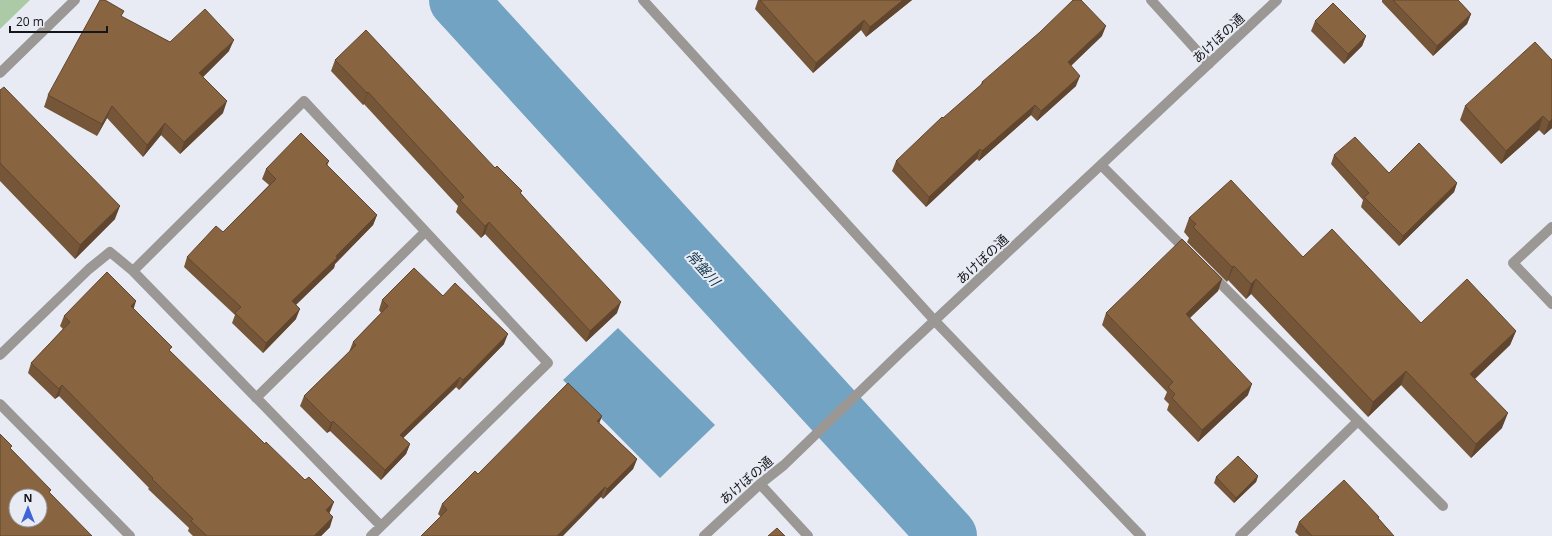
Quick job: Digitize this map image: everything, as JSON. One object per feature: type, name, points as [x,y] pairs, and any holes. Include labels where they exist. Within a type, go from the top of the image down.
[{"type":"street","points":[[0,73],[75,0]]},
{"type":"street","points":[[643,0],[935,321],[1141,536]]},
{"type":"street","points":[[1151,0],[1209,64]]},
{"type":"street","name":"あけぼの通","points":[[704,536],[760,484],[784,465],[888,365],[1277,0]]},
{"type":"street","points":[[133,272],[304,101],[548,363],[370,536]]},
{"type":"street","points":[[1101,165],[1443,506]]},
{"type":"street","points":[[1552,226],[1513,263],[1552,304]]},
{"type":"street","points":[[256,398],[425,232]]},
{"type":"street","points":[[0,355],[89,269],[110,252],[133,272],[381,526]]},
{"type":"street","points":[[0,404],[130,536]]},
{"type":"street","points":[[1240,536],[1358,421]]},
{"type":"street","points":[[760,484],[808,536]]},
{"type":"green space","points":[[0,0],[30,0],[0,29]]},
{"type":"water","points":[[618,328],[715,425],[660,478],[563,380]]},
{"type":"building","points":[[100,0],[105,0],[124,11],[121,16],[170,42],[205,9],[234,40],[199,73],[227,101],[184,142],[165,123],[147,145],[112,106],[102,124],[48,95]]},
{"type":"building","points":[[760,0],[903,0],[870,27],[864,20],[816,63]]},
{"type":"building","points":[[1073,0],[1081,0],[1106,26],[1068,62],[1080,76],[1041,111],[1035,105],[982,151],[980,149],[929,197],[896,161],[942,117],[943,118],[983,83],[982,82],[1040,32]]},
{"type":"building","points":[[1393,0],[1458,0],[1471,14],[1437,46]]},
{"type":"building","points":[[1333,3],[1366,36],[1348,54],[1315,21]]},
{"type":"building","points":[[366,30],[495,168],[497,166],[522,191],[520,193],[621,302],[590,331],[489,222],[485,226],[460,200],[464,197],[368,92],[367,93],[335,60]]},
{"type":"building","points":[[1535,42],[1552,60],[1552,119],[1549,122],[1543,116],[1506,151],[1465,106]]},
{"type":"building","points":[[4,87],[120,206],[80,245],[0,163],[0,90]]},
{"type":"building","points":[[301,133],[329,161],[326,164],[377,215],[336,256],[337,258],[292,301],[300,309],[266,343],[235,313],[241,307],[187,257],[216,226],[223,232],[276,179],[266,169]]},
{"type":"building","points":[[1355,137],[1389,173],[1419,143],[1457,183],[1403,236],[1364,197],[1369,193],[1334,155]]},
{"type":"building","points":[[1231,180],[1303,257],[1332,229],[1421,323],[1467,279],[1516,331],[1470,374],[1508,413],[1476,444],[1406,371],[1373,402],[1256,279],[1251,284],[1193,227],[1196,224],[1189,218]]},
{"type":"building","points":[[1182,239],[1222,279],[1186,314],[1252,384],[1202,430],[1172,398],[1175,394],[1168,387],[1173,382],[1106,313]]},
{"type":"building","points":[[414,268],[443,296],[455,283],[508,334],[463,380],[460,377],[400,435],[410,444],[385,470],[333,421],[331,423],[304,396],[356,345],[353,342],[388,306],[382,300]]},
{"type":"building","points":[[107,272],[136,301],[131,306],[172,347],[169,350],[265,444],[266,442],[305,480],[309,477],[334,502],[326,510],[333,517],[314,536],[207,536],[191,521],[193,519],[152,479],[153,478],[62,385],[59,389],[31,363],[70,322],[64,316]]},
{"type":"building","points":[[568,383],[602,416],[597,421],[637,459],[607,489],[605,487],[557,536],[421,536],[447,510],[442,504],[475,471],[478,474]]},
{"type":"building","points":[[0,434],[12,446],[10,448],[51,490],[49,492],[92,536],[0,536]]},
{"type":"building","points":[[1238,456],[1258,476],[1236,498],[1216,477]]},
{"type":"building","points":[[1344,480],[1379,517],[1378,518],[1394,536],[1312,536],[1299,522]]},
{"type":"building","points":[[777,528],[785,536],[768,536]]},
{"type":"waterway","name":"常盤川","points":[[458,0],[948,536]]}]
